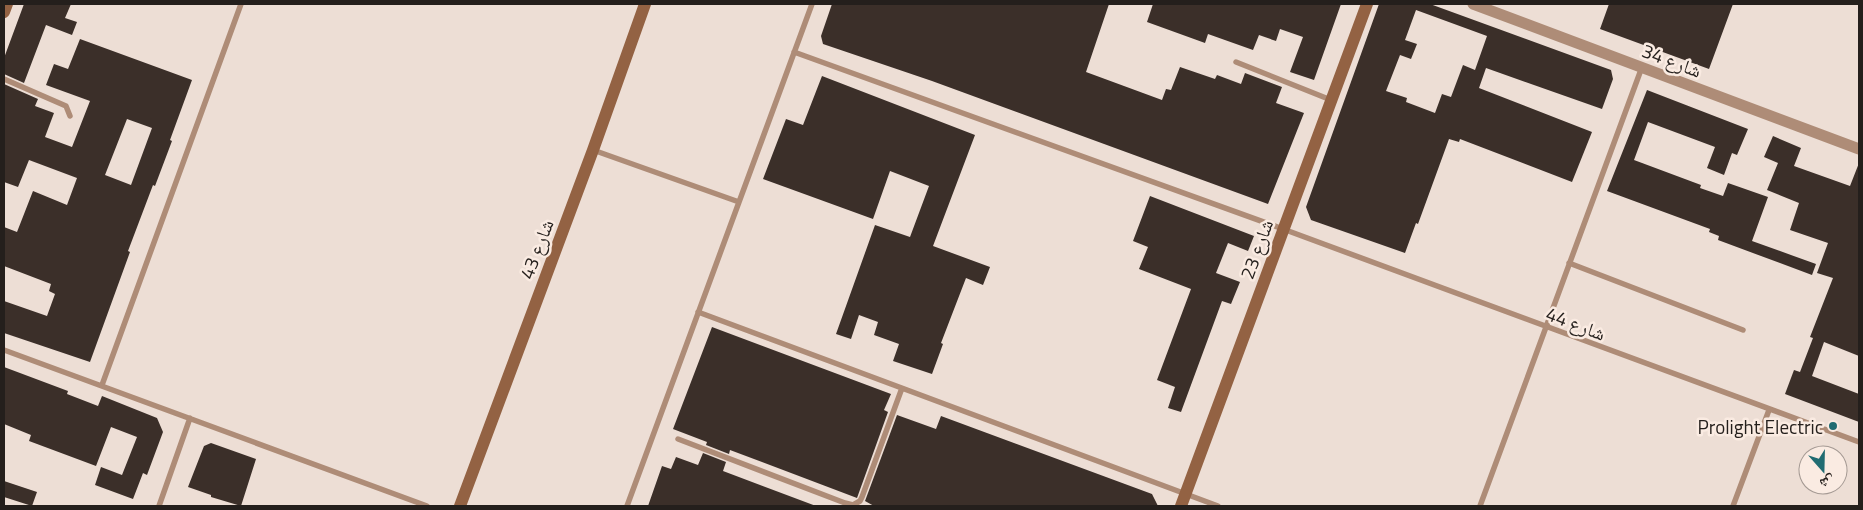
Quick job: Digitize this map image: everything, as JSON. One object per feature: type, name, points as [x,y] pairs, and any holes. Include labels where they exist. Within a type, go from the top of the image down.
[{"type":"street","points":[[4,12],[7,4]]},
{"type":"street","name":"شارع 43","points":[[460,506],[593,150],[645,4]]},
{"type":"street","name":"شارع 23","points":[[1183,500],[1367,4]]},
{"type":"street","name":"شارع 34","points":[[1473,4],[1859,149]]},
{"type":"lane","points":[[102,385],[241,4]]},
{"type":"lane","points":[[627,506],[812,4]]},
{"type":"lane","name":"شارع 44","points":[[794,52],[1283,229],[1768,410],[1859,442]]},
{"type":"lane","points":[[1236,62],[1331,100]]},
{"type":"lane","points":[[1480,506],[1642,67]]},
{"type":"lane","points":[[4,79],[66,106],[70,116]]},
{"type":"lane","points":[[593,150],[739,202]]},
{"type":"lane","points":[[1570,263],[1743,330]]},
{"type":"lane","points":[[698,312],[902,388],[1183,500],[1218,506]]},
{"type":"lane","points":[[4,350],[427,506]]},
{"type":"lane","points":[[678,439],[845,504],[853,505],[860,501],[862,497],[902,388]]},
{"type":"lane","points":[[1732,506],[1768,410]]},
{"type":"lane","points":[[159,506],[190,418]]},
{"type":"building","points":[[24,4],[71,4],[65,18],[77,22],[72,35],[46,25],[24,83],[4,74],[4,58]]},
{"type":"building","points":[[832,4],[1109,4],[1086,72],[1162,100],[1166,89],[1171,90],[1180,67],[1215,79],[1217,75],[1241,84],[1245,73],[1282,87],[1276,103],[1304,113],[1268,204],[932,81],[823,44],[821,36]]},
{"type":"building","points":[[1153,4],[1341,4],[1314,80],[1290,72],[1303,37],[1280,29],[1276,41],[1259,35],[1253,50],[1208,34],[1205,43],[1147,22]]},
{"type":"building","points":[[1379,4],[1430,4],[1611,70],[1613,79],[1602,109],[1486,68],[1479,88],[1592,132],[1572,182],[1460,139],[1459,142],[1449,139],[1418,224],[1416,223],[1405,253],[1311,220],[1306,207]],"holes":[[[1416,10],[1487,36],[1475,70],[1463,65],[1451,97],[1442,94],[1435,113],[1406,102],[1407,98],[1386,91],[1400,55],[1411,59],[1417,44],[1405,40]]]},
{"type":"building","points":[[1609,4],[1733,4],[1709,69],[1600,29]]},
{"type":"building","points":[[80,39],[192,80],[170,140],[172,141],[128,251],[130,252],[90,362],[4,333],[4,301],[47,316],[55,294],[49,291],[51,284],[4,266],[4,227],[17,232],[33,191],[67,205],[77,178],[29,160],[18,187],[4,182],[4,84],[38,99],[35,106],[54,113],[45,137],[72,147],[90,101],[46,85],[54,64],[68,69]],"holes":[[[127,119],[152,128],[131,185],[105,175]]]},
{"type":"building","points":[[822,76],[975,135],[933,246],[990,267],[983,285],[966,278],[941,343],[943,344],[932,374],[893,361],[899,344],[874,335],[878,322],[859,315],[851,339],[836,334],[875,225],[910,237],[929,186],[890,171],[873,219],[763,179],[786,119],[803,125]]},
{"type":"building","points":[[1647,90],[1748,129],[1737,155],[1732,153],[1724,175],[1707,168],[1715,147],[1648,122],[1634,160],[1701,185],[1700,188],[1723,196],[1728,183],[1768,197],[1752,241],[1816,264],[1812,275],[1718,240],[1719,236],[1709,232],[1710,229],[1607,191]]},
{"type":"building","points":[[1773,136],[1801,148],[1794,166],[1850,186],[1859,163],[1859,356],[1824,342],[1812,376],[1859,394],[1859,422],[1785,394],[1794,370],[1800,372],[1813,338],[1810,337],[1833,278],[1817,273],[1828,243],[1790,230],[1799,203],[1767,190],[1778,163],[1764,157]]},
{"type":"building","points":[[1150,196],[1254,236],[1248,251],[1228,243],[1216,273],[1240,282],[1231,304],[1222,301],[1181,412],[1168,408],[1175,387],[1157,380],[1191,289],[1139,269],[1148,247],[1133,241]]},
{"type":"building","points":[[712,327],[891,394],[884,410],[888,412],[857,498],[730,450],[729,454],[706,445],[707,442],[673,429]]},
{"type":"building","points":[[4,367],[68,391],[67,394],[98,406],[102,396],[157,418],[163,432],[147,475],[143,473],[133,499],[95,485],[101,467],[122,475],[137,437],[111,427],[96,466],[29,441],[31,435],[4,424]]},
{"type":"building","points":[[897,415],[936,429],[941,416],[1152,494],[1158,506],[874,506],[865,501]]},
{"type":"building","points":[[211,443],[256,459],[241,506],[211,497],[211,495],[188,487],[204,446]]},
{"type":"building","points":[[703,453],[726,462],[723,471],[816,506],[648,506],[662,466],[671,469],[676,457],[698,465]]},
{"type":"building","points":[[4,481],[37,492],[32,506],[4,497]]},
{"type":"place","name":"Prolight Electric","points":[[1833,426]]}]
